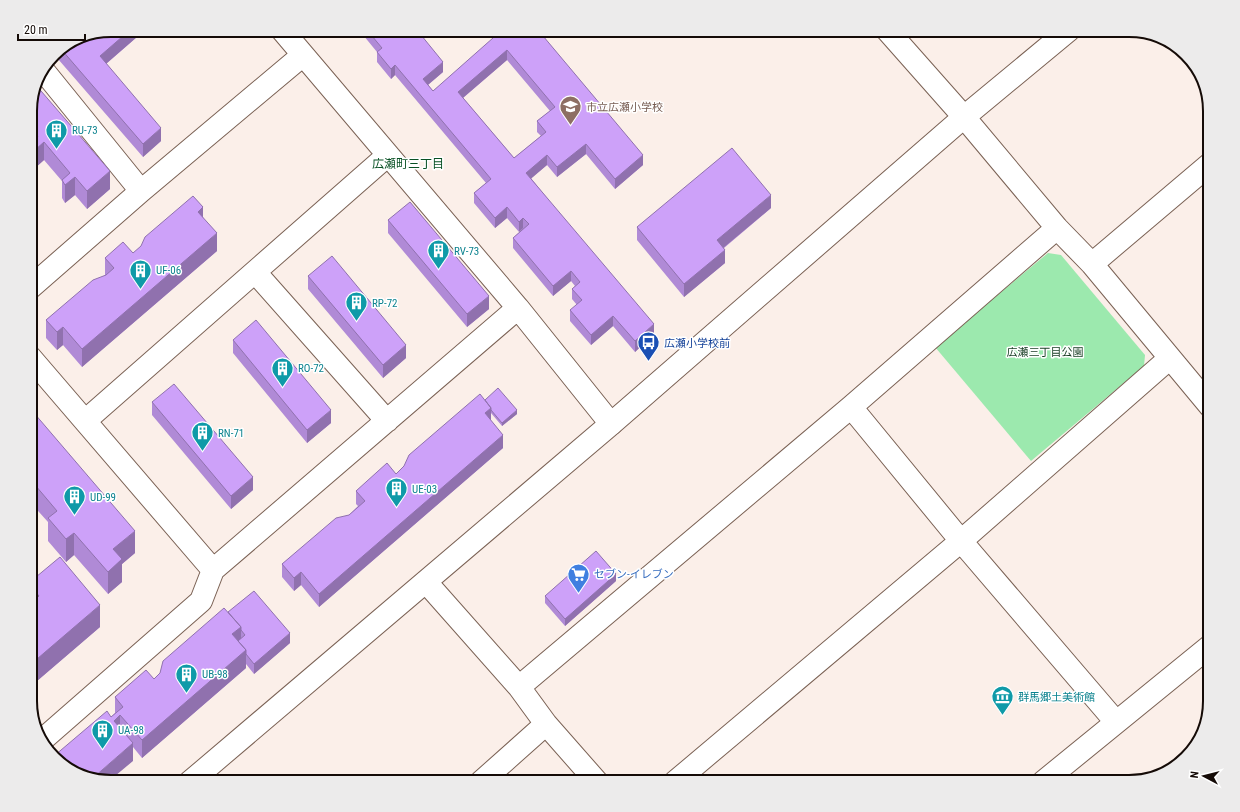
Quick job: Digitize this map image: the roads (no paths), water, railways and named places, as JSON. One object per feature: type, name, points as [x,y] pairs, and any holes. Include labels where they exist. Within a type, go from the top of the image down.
[{"type":"street","points":[[288,37],[518,308],[611,424]]},
{"type":"street","points":[[893,37],[964,117],[1057,228],[1092,264],[1203,398]]},
{"type":"street","points":[[198,775],[611,424],[964,117],[1061,37]]},
{"type":"street","points":[[37,282],[140,191],[303,55]]},
{"type":"street","points":[[46,75],[140,191]]},
{"type":"street","points":[[85,422],[388,155]]},
{"type":"street","points":[[1092,264],[1203,170]]},
{"type":"street","points":[[519,687],[851,407],[1057,228]]},
{"type":"street","points":[[255,272],[387,421]]},
{"type":"street","points":[[46,736],[201,601],[213,570],[518,308]]},
{"type":"street","points":[[683,775],[961,540],[1170,358]]},
{"type":"street","points":[[37,365],[213,570]]},
{"type":"street","points":[[851,407],[961,540],[1116,722]]},
{"type":"street","points":[[426,582],[519,687],[546,724],[591,775]]},
{"type":"street","points":[[1052,775],[1203,652]]},
{"type":"street","points":[[489,775],[546,724]]},
{"type":"place","name":"市立広瀬小学校","points":[[571,126]]},
{"type":"place","name":"RU-73","points":[[56,150]]},
{"type":"place","name":"RV-73","points":[[438,270]]},
{"type":"place","name":"UF-06","points":[[141,290]]},
{"type":"place","name":"RP-72","points":[[357,322]]},
{"type":"place","name":"広瀬小学校前","points":[[649,362]]},
{"type":"place","name":"RO-72","points":[[282,388]]},
{"type":"place","name":"RN-71","points":[[202,452]]},
{"type":"place","name":"UE-03","points":[[396,508]]},
{"type":"place","name":"UD-99","points":[[74,516]]},
{"type":"place","name":"セブン-イレブン","points":[[578,594]]},
{"type":"place","name":"UB-98","points":[[186,694]]},
{"type":"place","name":"群馬郷土美術館","points":[[1003,716]]},
{"type":"place","name":"UA-98","points":[[103,750]]},
{"type":"district","name":"広瀬町三丁目","points":[[408,164]]},
{"type":"park label","name":"広瀬三丁目公園","points":[[1045,352]]}]
